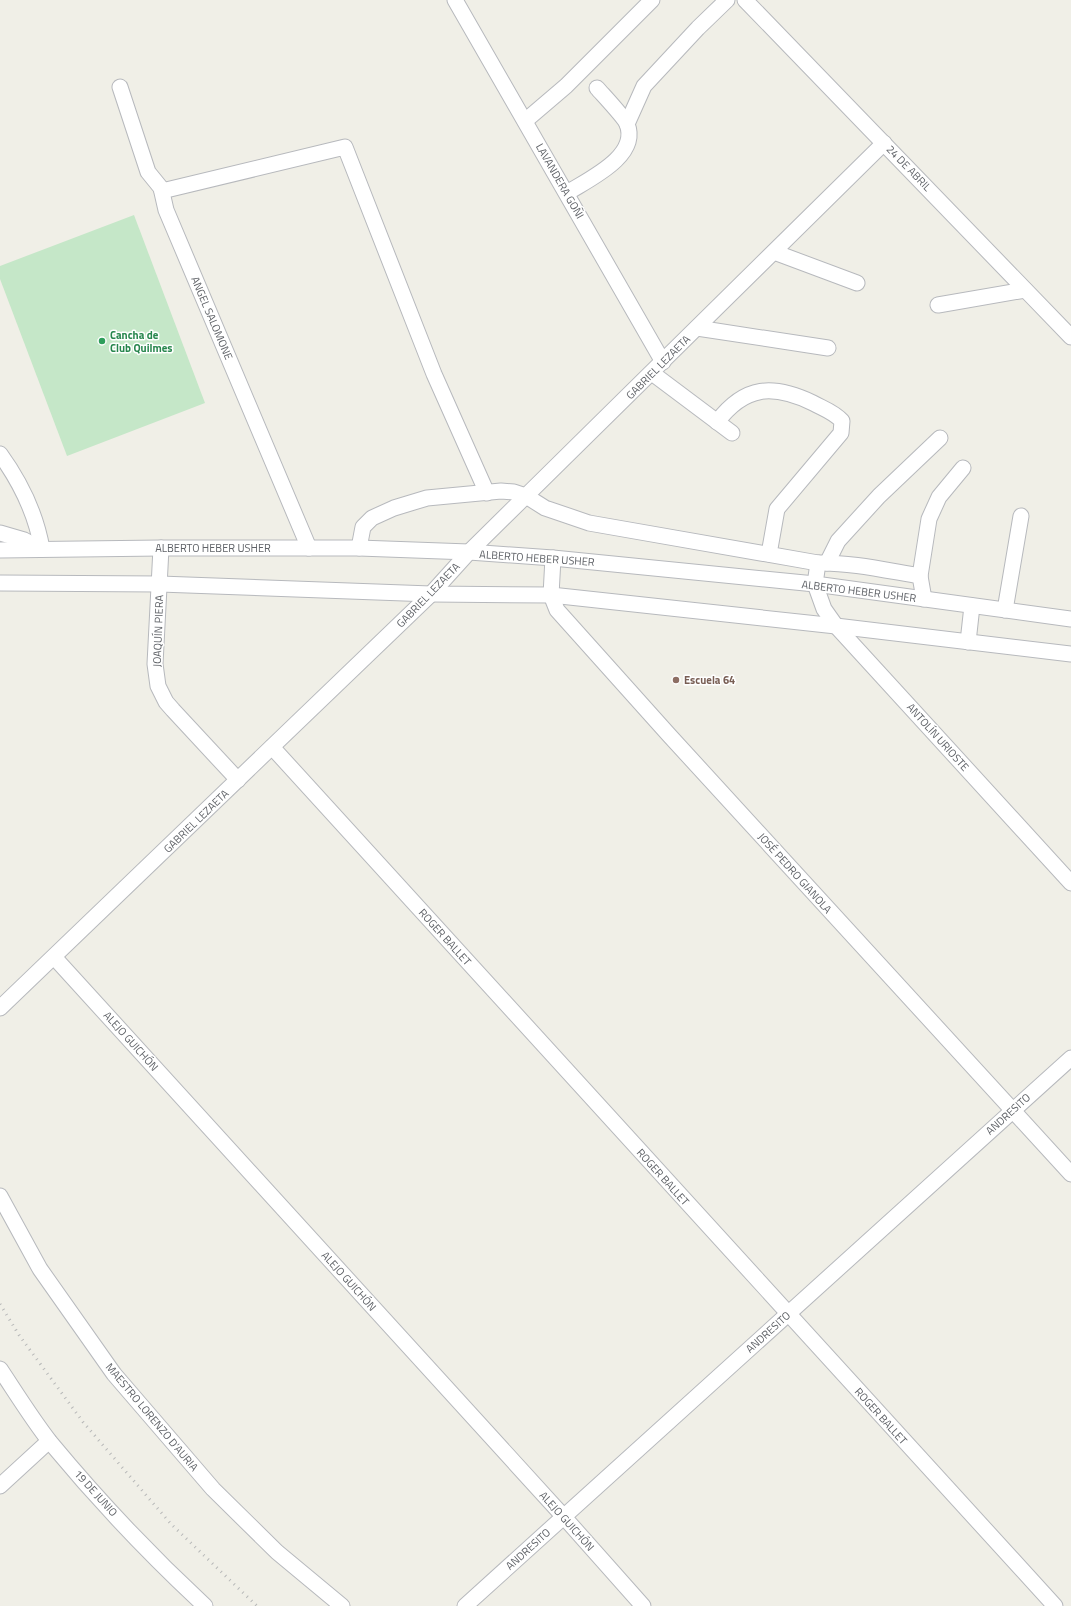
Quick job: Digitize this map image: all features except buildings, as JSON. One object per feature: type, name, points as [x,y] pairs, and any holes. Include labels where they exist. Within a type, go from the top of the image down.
[{"type":"street","name":"LAVANDERA GOÑI","points":[[456,0],[663,362]]},
{"type":"street","points":[[525,121],[566,86],[652,0]]},
{"type":"street","points":[[627,124],[644,86],[698,28],[727,0]]},
{"type":"street","name":"24 DE ABRIL","points":[[745,0],[1071,337]]},
{"type":"street","name":"ANGEL SALOMONE","points":[[120,87],[148,172],[162,191],[166,210],[309,548]]},
{"type":"street","points":[[567,193],[616,162],[626,149],[629,137],[627,124],[598,88]]},
{"type":"street","name":"GABRIEL LEZAETA","points":[[0,1008],[431,594],[469,552],[884,143]]},
{"type":"street","points":[[162,191],[345,147],[434,374],[487,493]]},
{"type":"street","points":[[774,252],[858,283]]},
{"type":"street","points":[[938,305],[1025,290]]},
{"type":"street","points":[[697,328],[828,348]]},
{"type":"street","points":[[652,373],[732,433]]},
{"type":"street","points":[[717,422],[727,409],[738,400],[752,393],[768,391],[780,392],[803,398],[836,414],[842,421],[841,433],[777,508],[769,554]]},
{"type":"street","points":[[815,584],[823,563],[838,541],[879,496],[940,438]]},
{"type":"street","points":[[0,454],[25,494],[39,529],[42,549]]},
{"type":"street","points":[[924,599],[920,576],[929,519],[939,497],[963,468]]},
{"type":"street","points":[[359,548],[363,526],[372,518],[394,508],[427,498],[501,491],[514,492],[526,496],[544,508],[589,523],[823,563],[920,576]]},
{"type":"street","points":[[1005,610],[1021,516]]},
{"type":"street","points":[[0,533],[24,540],[42,549]]},
{"type":"street","name":"JOAQUÍN PIERA","points":[[161,548],[155,664],[160,690],[166,702],[238,780]]},
{"type":"street","name":"ALBERTO HEBER USHER","points":[[0,550],[359,548],[469,552],[554,558],[815,584],[1071,619]]},
{"type":"street","points":[[551,595],[554,558]]},
{"type":"street","points":[[0,583],[160,584],[431,594],[551,595],[836,626],[1071,654]]},
{"type":"street","name":"ANTOLÍN URIOSTE","points":[[815,584],[824,609],[836,626],[1071,883]]},
{"type":"street","name":"JOSÉ PEDRO GIANOLA","points":[[551,595],[557,610],[1071,1174]]},
{"type":"street","points":[[968,642],[972,606]]},
{"type":"street","name":"ROGER BALLET","points":[[272,747],[1055,1606]]},
{"type":"street","name":"ALEJO GUICHÓN","points":[[54,957],[564,1517],[643,1606]]},
{"type":"street","name":"ANDRESITO","points":[[465,1606],[1071,1058]]},
{"type":"street","name":"MAESTRO LORENZO D'AURIA","points":[[0,1196],[40,1269],[78,1324],[124,1386],[213,1489],[277,1552],[342,1606]]},
{"type":"street","name":"19 DE JUNIO","points":[[0,1369],[49,1441],[142,1543],[205,1606]]},
{"type":"street","points":[[0,1486],[49,1441]]},
{"type":"green space","name":"Cancha de Club Quilmes","points":[[134,215],[205,403],[67,456],[0,279],[0,266]]},
{"type":"railway","points":[[0,1304],[19,1335],[83,1422],[171,1524],[257,1606]]},
{"type":"place","name":"Cancha de Club Quilmes","points":[[102,341]]},
{"type":"place","name":"Escuela 64","points":[[676,680]]}]
